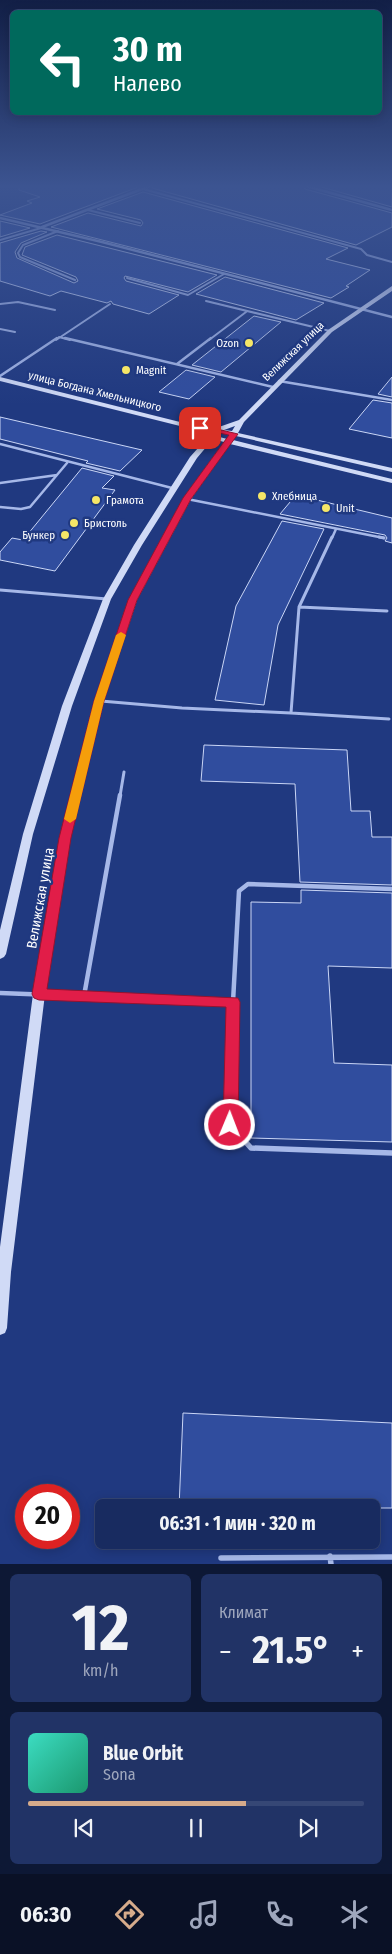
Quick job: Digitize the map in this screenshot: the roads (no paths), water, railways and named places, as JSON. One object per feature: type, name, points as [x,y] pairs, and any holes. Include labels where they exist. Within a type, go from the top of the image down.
[{"type":"main road","name":"Велижская улица","points":[[0,1328],[4,1272],[39,994],[65,838],[99,701],[133,600],[187,498],[234,434],[241,421],[330,331],[392,288]]},
{"type":"main road","name":"улица Богдана Хмельницкого","points":[[0,378],[184,425],[217,430],[392,470]]},
{"type":"main road","name":"Велижская улица","points":[[0,954],[28,834],[68,706],[107,599],[172,488],[194,457],[217,430],[241,421]]},
{"type":"main road","name":"улица Богдана Хмельницкого","points":[[184,425],[211,438],[392,481]]},
{"type":"street","points":[[166,259],[392,317]]},
{"type":"lane","points":[[25,259],[75,280]]},
{"type":"lane","points":[[127,278],[188,295],[224,274]]},
{"type":"lane","points":[[206,301],[330,331]]},
{"type":"lane","points":[[0,304],[18,302],[55,310]]},
{"type":"lane","points":[[0,378],[110,304]]},
{"type":"lane","points":[[176,364],[246,312]]},
{"type":"lane","points":[[0,329],[15,332]]},
{"type":"lane","points":[[59,337],[273,388]]},
{"type":"lane","points":[[279,381],[392,400]]},
{"type":"lane","points":[[0,444],[67,463],[172,488]]},
{"type":"lane","points":[[0,507],[21,509],[30,507],[67,463]]},
{"type":"lane","points":[[0,483],[57,475]]},
{"type":"lane","points":[[187,498],[384,538]]},
{"type":"lane","points":[[291,713],[299,607],[336,529]]},
{"type":"lane","points":[[0,590],[107,599]]},
{"type":"lane","points":[[299,607],[386,612]]},
{"type":"lane","points":[[99,701],[182,708],[389,718]]},
{"type":"lane","points":[[84,996],[124,772]]},
{"type":"lane","points":[[392,889],[248,884],[239,890],[233,1002],[230,1125],[251,1148],[392,1153]]},
{"type":"lane","points":[[0,993],[233,1002]]},
{"type":"lane","points":[[330,1556],[331,1564]]},
{"type":"lane","points":[[221,1558],[392,1557]]},
{"type":"place","name":"Ozon","points":[[249,343]]},
{"type":"place","name":"Magnit","points":[[126,370]]},
{"type":"place","name":"Хлебница","points":[[262,496]]},
{"type":"place","name":"Грамота","points":[[96,500]]},
{"type":"place","name":"Unit","points":[[326,508]]},
{"type":"place","name":"Бристоль","points":[[74,523]]},
{"type":"place","name":"Бункер","points":[[65,535]]}]
